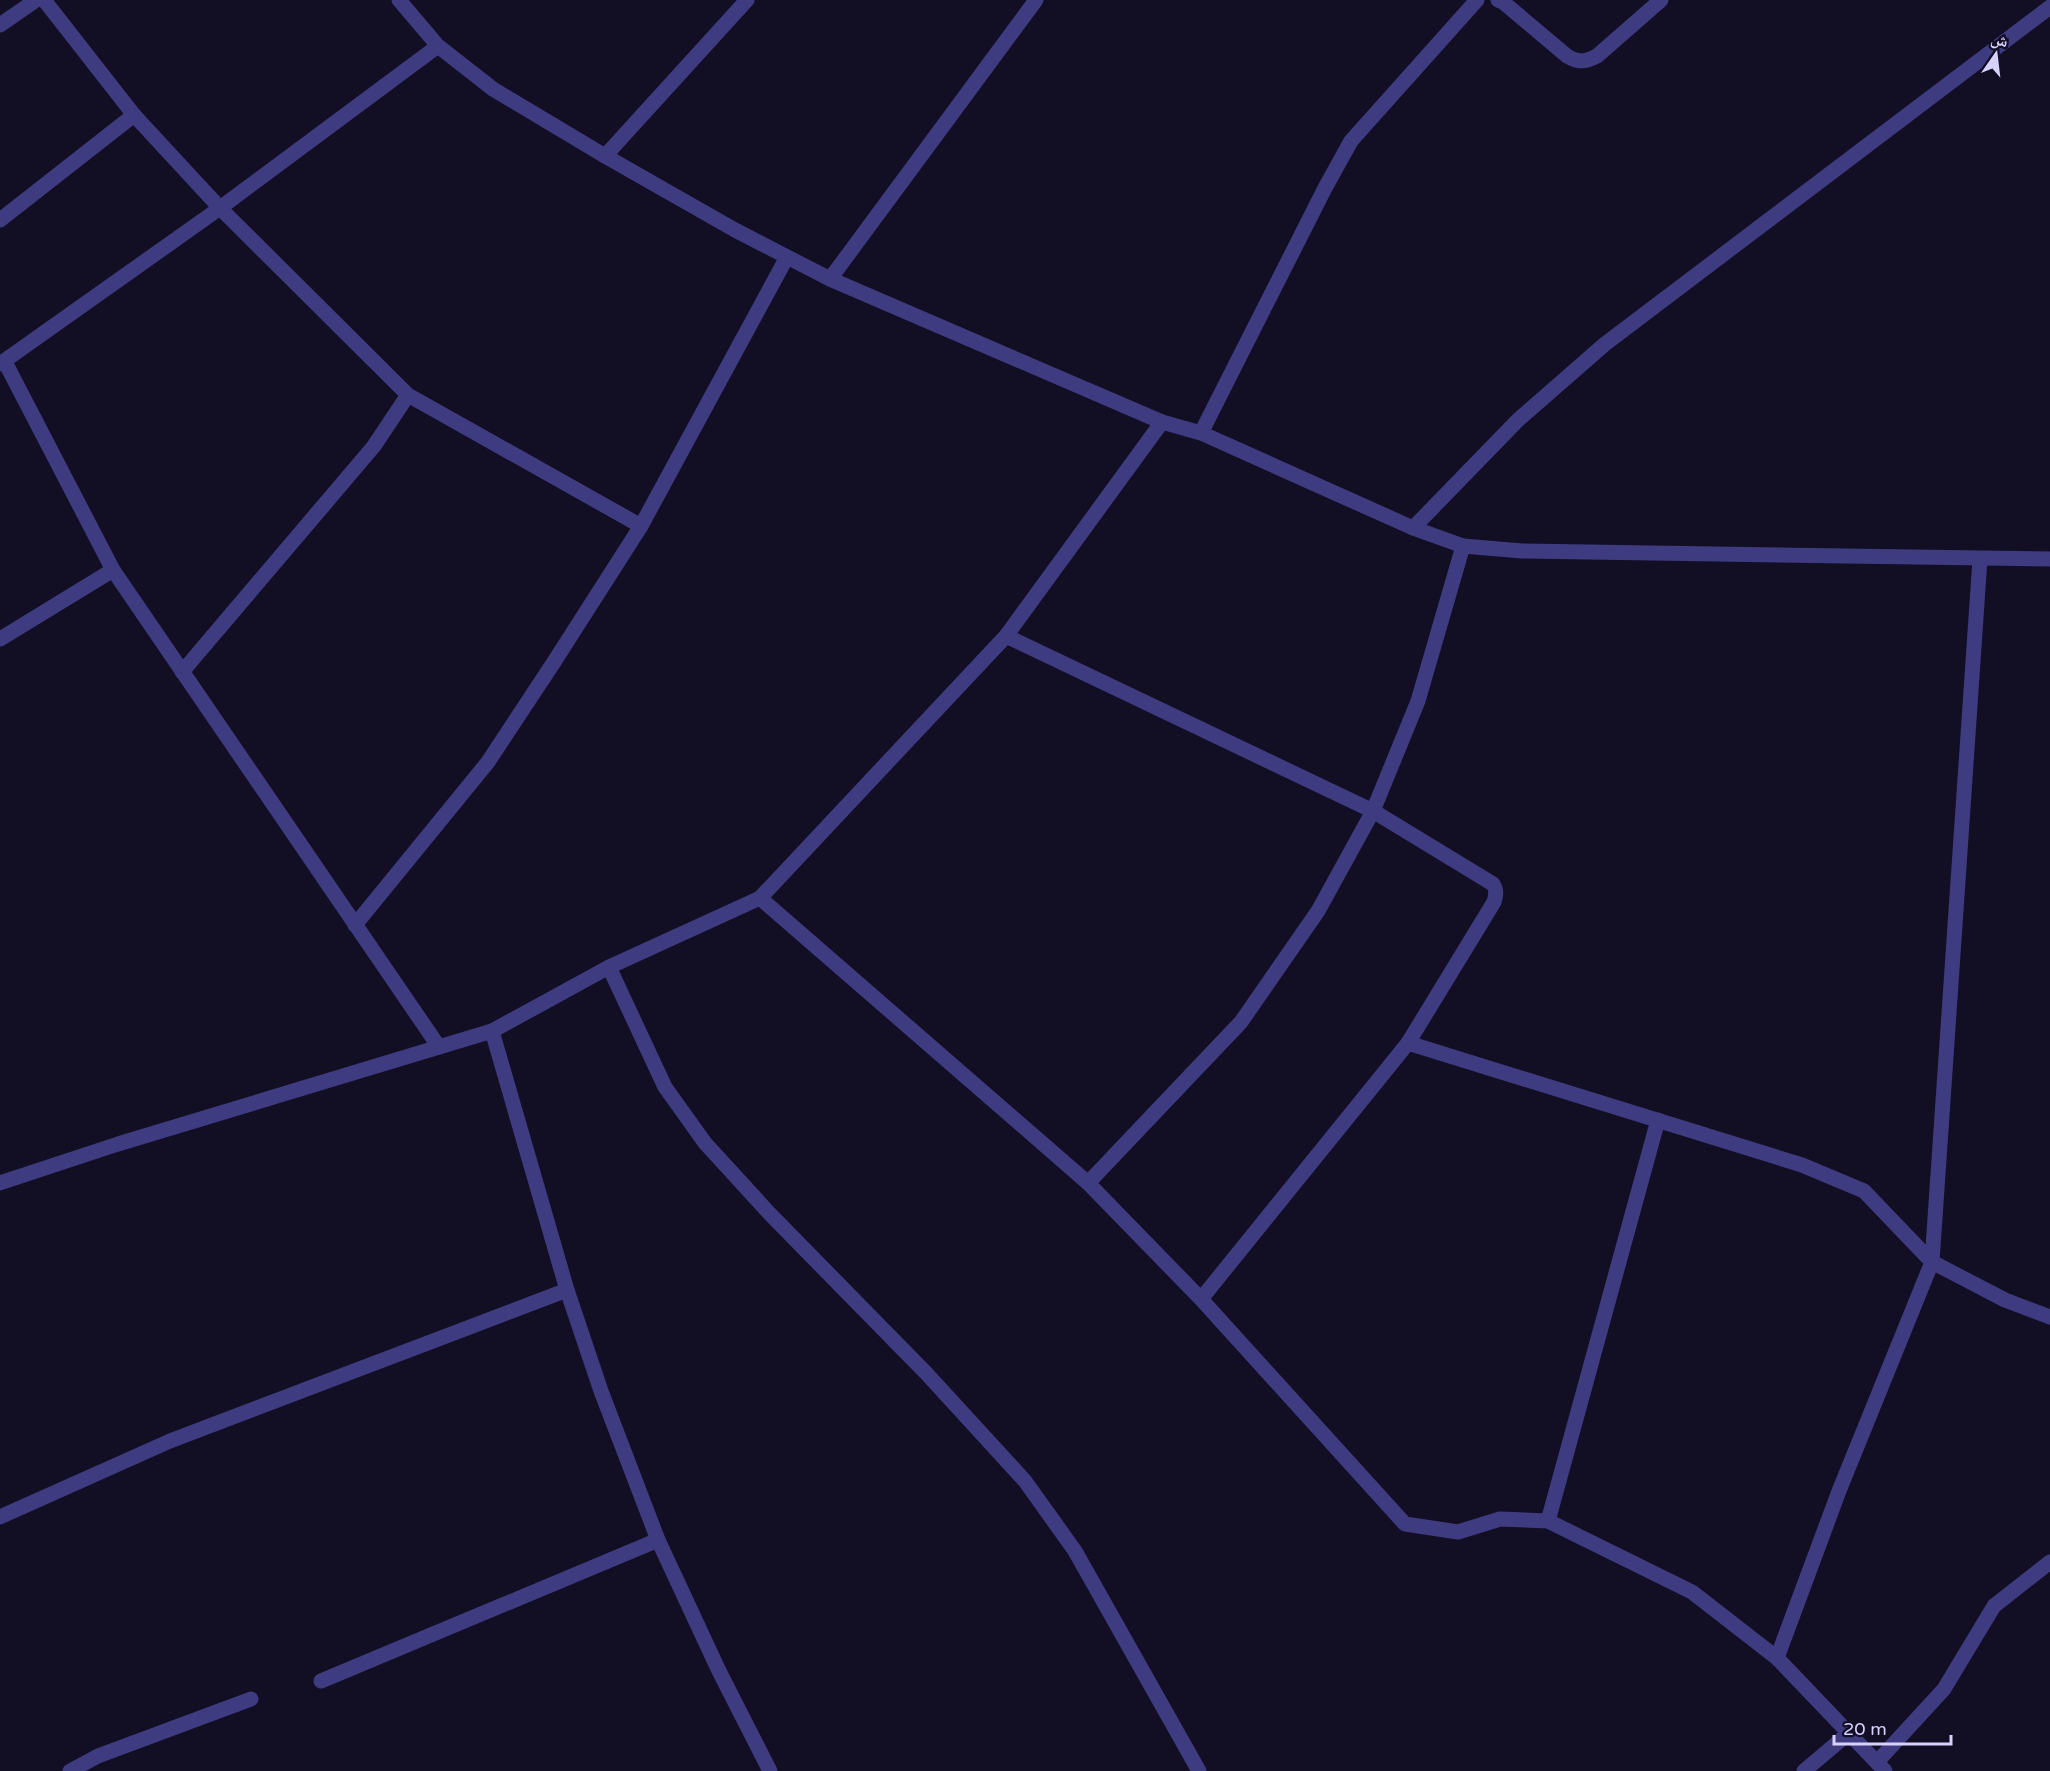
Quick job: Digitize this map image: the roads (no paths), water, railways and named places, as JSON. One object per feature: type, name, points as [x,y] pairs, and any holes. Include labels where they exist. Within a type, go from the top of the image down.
[{"type":"street","points":[[0,25],[36,0]]},
{"type":"street","points":[[44,0],[134,115],[220,208],[408,395],[641,526]]},
{"type":"street","points":[[399,0],[438,46],[493,89],[605,156],[786,257],[830,279],[1162,422],[1201,433],[1413,528],[1462,546],[1522,551],[2050,559]]},
{"type":"street","points":[[605,156],[747,0]]},
{"type":"street","points":[[830,279],[1036,0]]},
{"type":"street","points":[[1201,433],[1351,141],[1477,0]]},
{"type":"street","points":[[1498,0],[1577,62],[1587,61],[1597,56],[1661,0]]},
{"type":"street","points":[[1413,528],[1518,420],[1605,344],[2050,7]]},
{"type":"street","points":[[438,46],[220,208],[2,363],[113,570],[439,1047]]},
{"type":"street","points":[[0,220],[134,115]]},
{"type":"street","points":[[355,925],[488,762],[641,526],[786,257]]},
{"type":"street","points":[[182,672],[374,446],[408,395]]},
{"type":"street","points":[[0,1183],[118,1144],[492,1031],[609,967],[760,898],[1006,636],[1162,422]]},
{"type":"street","points":[[1089,1183],[1241,1022],[1318,911],[1373,811],[1418,701],[1462,546]]},
{"type":"street","points":[[1777,1658],[1839,1491],[1932,1262],[1980,559]]},
{"type":"street","points":[[0,639],[113,570]]},
{"type":"street","points":[[1006,636],[1373,811],[1493,884],[1496,889],[1494,902],[1408,1042],[1201,1299]]},
{"type":"street","points":[[760,898],[1089,1183],[1201,1299],[1405,1524],[1458,1532],[1500,1519],[1548,1521],[1692,1592],[1777,1658],[1881,1767],[1944,1689],[1994,1606],[2050,1562]]},
{"type":"street","points":[[609,967],[665,1087],[705,1143],[770,1214],[927,1374],[1025,1481],[1075,1551],[1199,1771]]},
{"type":"street","points":[[492,1031],[567,1290],[601,1391],[658,1540],[719,1671],[770,1771]]},
{"type":"street","points":[[1408,1042],[1802,1165],[1864,1191],[1932,1262],[2006,1300],[2050,1317]]},
{"type":"street","points":[[1548,1521],[1658,1120]]},
{"type":"street","points":[[0,1517],[170,1442],[567,1290]]},
{"type":"street","points":[[321,1681],[658,1540]]},
{"type":"street","points":[[70,1771],[98,1756],[251,1699]]},
{"type":"street","points":[[1804,1771],[1849,1733]]}]
